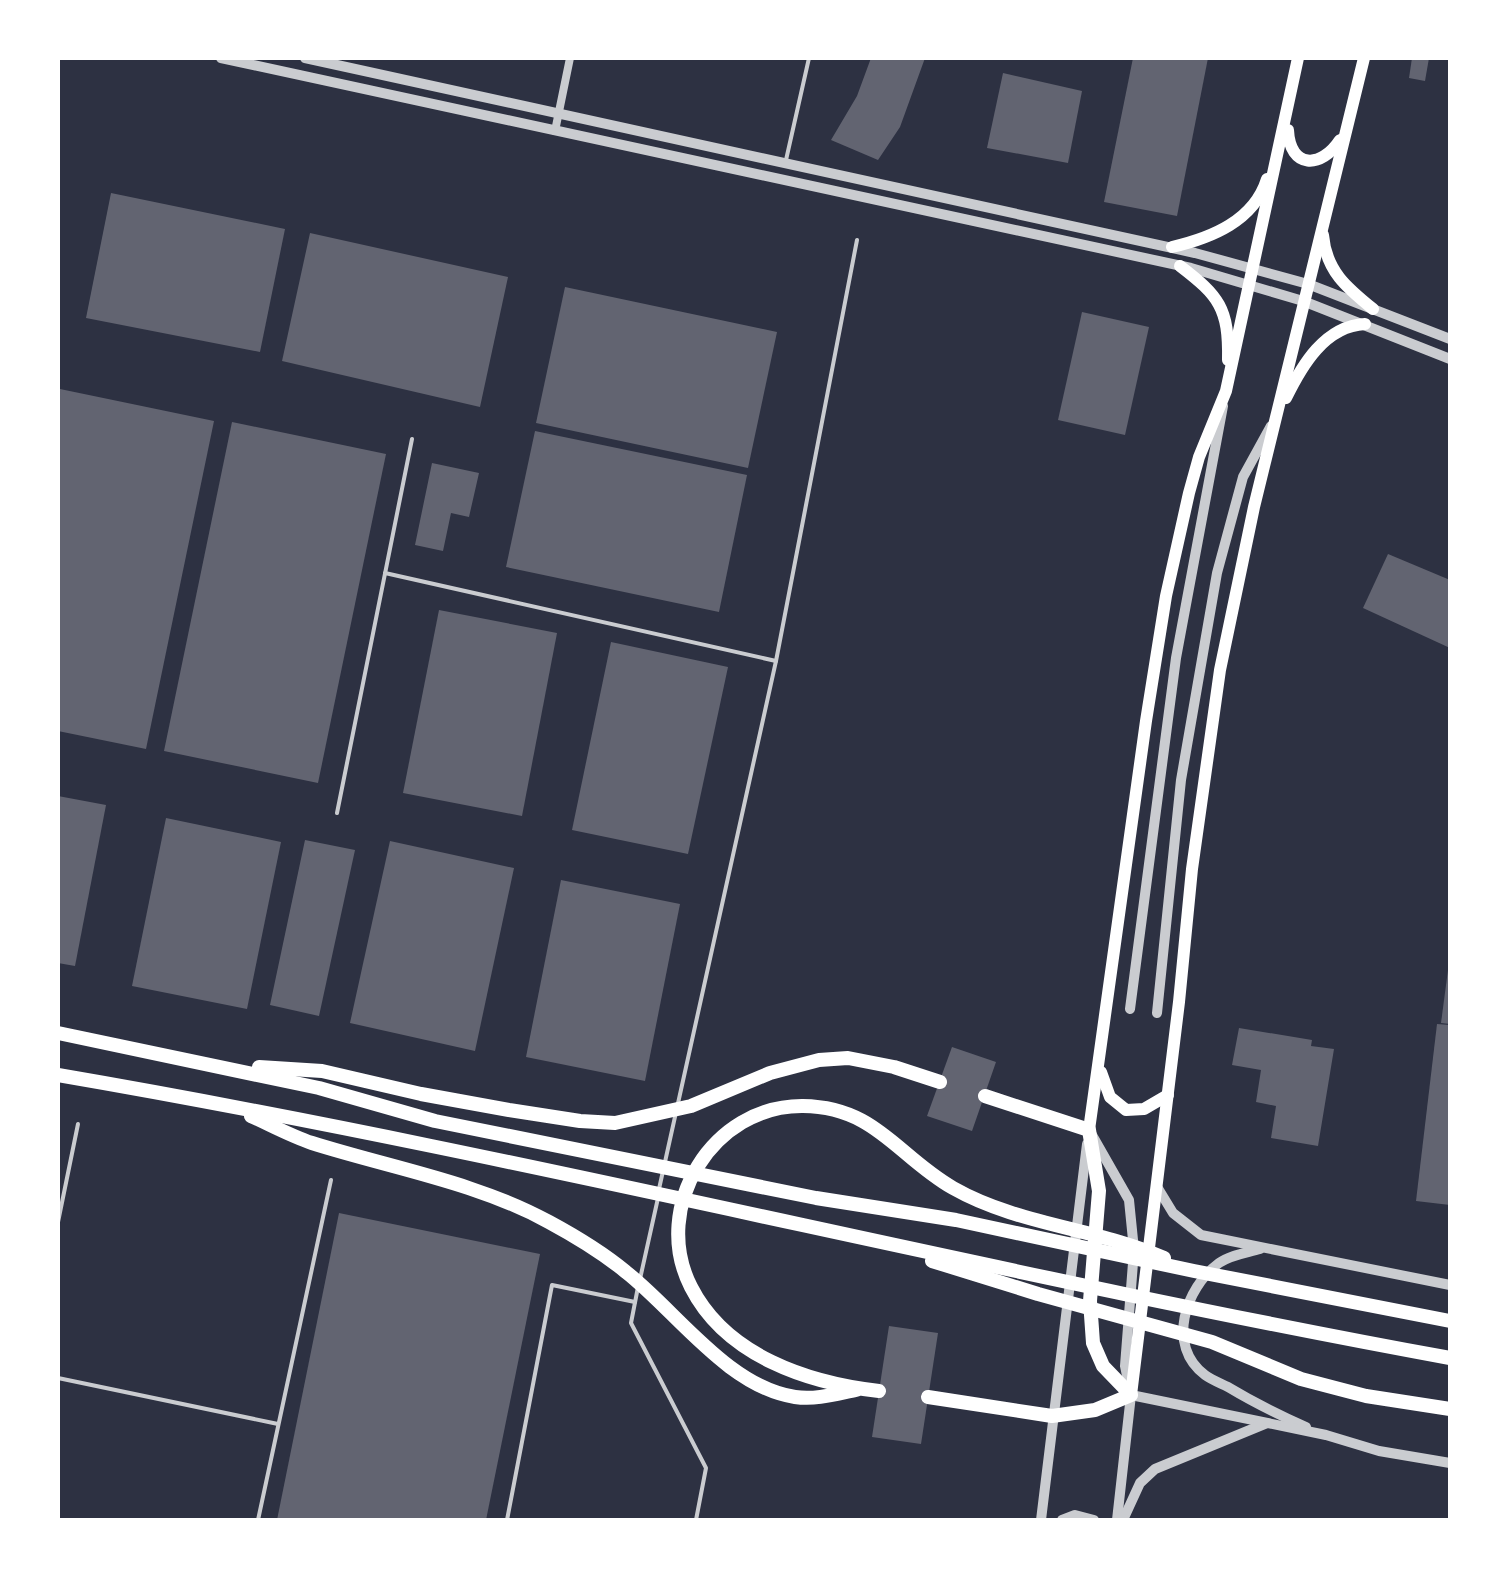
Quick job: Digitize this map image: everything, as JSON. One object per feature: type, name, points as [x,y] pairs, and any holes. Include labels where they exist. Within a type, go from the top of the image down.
[{"type":"highway","points":[[58,1033],[319,1088],[435,1121],[816,1198],[956,1220],[1450,1321]]},
{"type":"highway","points":[[215,1065],[322,1071],[495,1108],[615,1123],[691,1106],[770,1073],[819,1060],[848,1058],[894,1067],[940,1082]]},
{"type":"highway","points":[[58,1075],[223,1103],[1256,1321],[1450,1358]]},
{"type":"highway","points":[[928,1397],[1052,1416],[1095,1410],[1131,1395],[1103,1366],[1093,1343],[1090,1301],[1099,1191],[1089,1130],[985,1096]]},
{"type":"highway","points":[[223,1103],[309,1142],[493,1195],[549,1222],[625,1271],[704,1345],[746,1377],[770,1389],[795,1397],[822,1397],[860,1389]]},
{"type":"highway","points":[[879,1391],[811,1378],[779,1367],[727,1331],[706,1310],[691,1287],[681,1256],[679,1234],[681,1209],[690,1182],[711,1145],[732,1128],[759,1114],[779,1107],[803,1106],[851,1114],[874,1125],[931,1173],[954,1188],[1005,1211],[1140,1247],[1194,1271]]},
{"type":"highway","points":[[852,1236],[1038,1294],[1212,1342],[1301,1379],[1366,1396],[1450,1409]]},
{"type":"main road","points":[[1089,1130],[1166,596],[1199,457],[1226,391],[1298,58]]},
{"type":"main road","points":[[1131,1395],[1192,869],[1220,670],[1275,419],[1364,58]]},
{"type":"main road","points":[[1287,115],[1291,150],[1296,157],[1316,160],[1327,155],[1345,132]]},
{"type":"main road","points":[[1172,247],[1220,232],[1251,207],[1263,191],[1287,115]]},
{"type":"main road","points":[[1322,223],[1329,266],[1347,288],[1373,309]]},
{"type":"main road","points":[[1180,266],[1215,296],[1221,307],[1228,331],[1226,391]]},
{"type":"main road","points":[[1275,419],[1295,380],[1319,346],[1349,324],[1365,324]]},
{"type":"main road","points":[[1099,1065],[1110,1097],[1126,1110],[1144,1109],[1168,1095]]},
{"type":"street","points":[[221,58],[1180,266],[1303,301],[1450,359]]},
{"type":"street","points":[[305,58],[357,64],[559,114],[1172,247],[1308,284],[1450,339]]},
{"type":"street","points":[[555,131],[570,58]]},
{"type":"street","points":[[1130,1009],[1176,658],[1226,391]]},
{"type":"street","points":[[1157,1013],[1181,780],[1217,573],[1243,477],[1275,419]]},
{"type":"street","points":[[1089,1130],[1129,1200],[1134,1250],[1125,1366],[1131,1395],[1117,1520]]},
{"type":"street","points":[[1041,1520],[1089,1130]]},
{"type":"street","points":[[1155,1184],[1173,1213],[1201,1235],[1450,1285]]},
{"type":"street","points":[[1262,1248],[1226,1259],[1197,1284],[1186,1311],[1184,1347],[1205,1375],[1262,1407],[1326,1435]]},
{"type":"street","points":[[1131,1395],[1326,1435],[1379,1451],[1450,1463]]},
{"type":"street","points":[[1123,1520],[1140,1483],[1155,1469],[1268,1423]]},
{"type":"street","points":[[1062,1520],[1086,1515],[1094,1520]]},
{"type":"lane","points":[[785,162],[809,58]]},
{"type":"lane","points":[[696,1520],[706,1468],[631,1323],[776,661],[857,240]]},
{"type":"lane","points":[[337,813],[412,439]]},
{"type":"lane","points":[[385,573],[776,661]]},
{"type":"lane","points":[[58,1222],[78,1124]]},
{"type":"lane","points":[[258,1520],[331,1180]]},
{"type":"lane","points":[[507,1520],[552,1285],[635,1302]]},
{"type":"lane","points":[[58,1378],[278,1424]]},
{"type":"building","points":[[871,58],[925,58],[900,127],[878,160],[831,140],[857,96]]},
{"type":"building","points":[[1133,58],[1208,58],[1177,216],[1104,202]]},
{"type":"building","points":[[1412,58],[1429,58],[1425,81],[1409,78]]},
{"type":"building","points":[[1003,73],[1082,91],[1068,163],[987,148]]},
{"type":"building","points":[[111,193],[285,229],[260,352],[86,318]]},
{"type":"building","points":[[310,233],[508,277],[480,407],[282,361]]},
{"type":"building","points":[[565,287],[777,332],[748,468],[536,423]]},
{"type":"building","points":[[1082,312],[1149,327],[1125,435],[1058,420]]},
{"type":"building","points":[[60,389],[214,421],[146,749],[58,731]]},
{"type":"building","points":[[232,422],[386,454],[318,783],[164,751]]},
{"type":"building","points":[[535,431],[747,475],[719,612],[506,567]]},
{"type":"building","points":[[432,463],[479,473],[469,517],[451,513],[443,551],[415,545]]},
{"type":"building","points":[[1388,554],[1450,580],[1450,648],[1363,608]]},
{"type":"building","points":[[439,610],[557,633],[522,816],[403,793]]},
{"type":"building","points":[[611,642],[728,667],[688,854],[572,830]]},
{"type":"building","points":[[58,796],[106,805],[75,966],[58,963]]},
{"type":"building","points":[[166,818],[281,842],[247,1009],[132,986]]},
{"type":"building","points":[[305,840],[355,850],[319,1016],[270,1005]]},
{"type":"building","points":[[390,841],[514,868],[475,1051],[350,1023]]},
{"type":"building","points":[[561,880],[680,904],[645,1081],[526,1057]]},
{"type":"building","points":[[1450,970],[1450,1024],[1441,1023]]},
{"type":"building","points":[[1437,1024],[1450,1025],[1450,1205],[1416,1201]]},
{"type":"building","points":[[1239,1028],[1312,1040],[1311,1046],[1334,1049],[1318,1146],[1271,1138],[1276,1106],[1256,1102],[1261,1070],[1232,1065]]},
{"type":"building","points":[[952,1047],[996,1062],[972,1131],[927,1116]]},
{"type":"building","points":[[339,1213],[540,1254],[486,1520],[277,1520]]},
{"type":"building","points":[[889,1326],[938,1333],[921,1444],[872,1437]]}]
